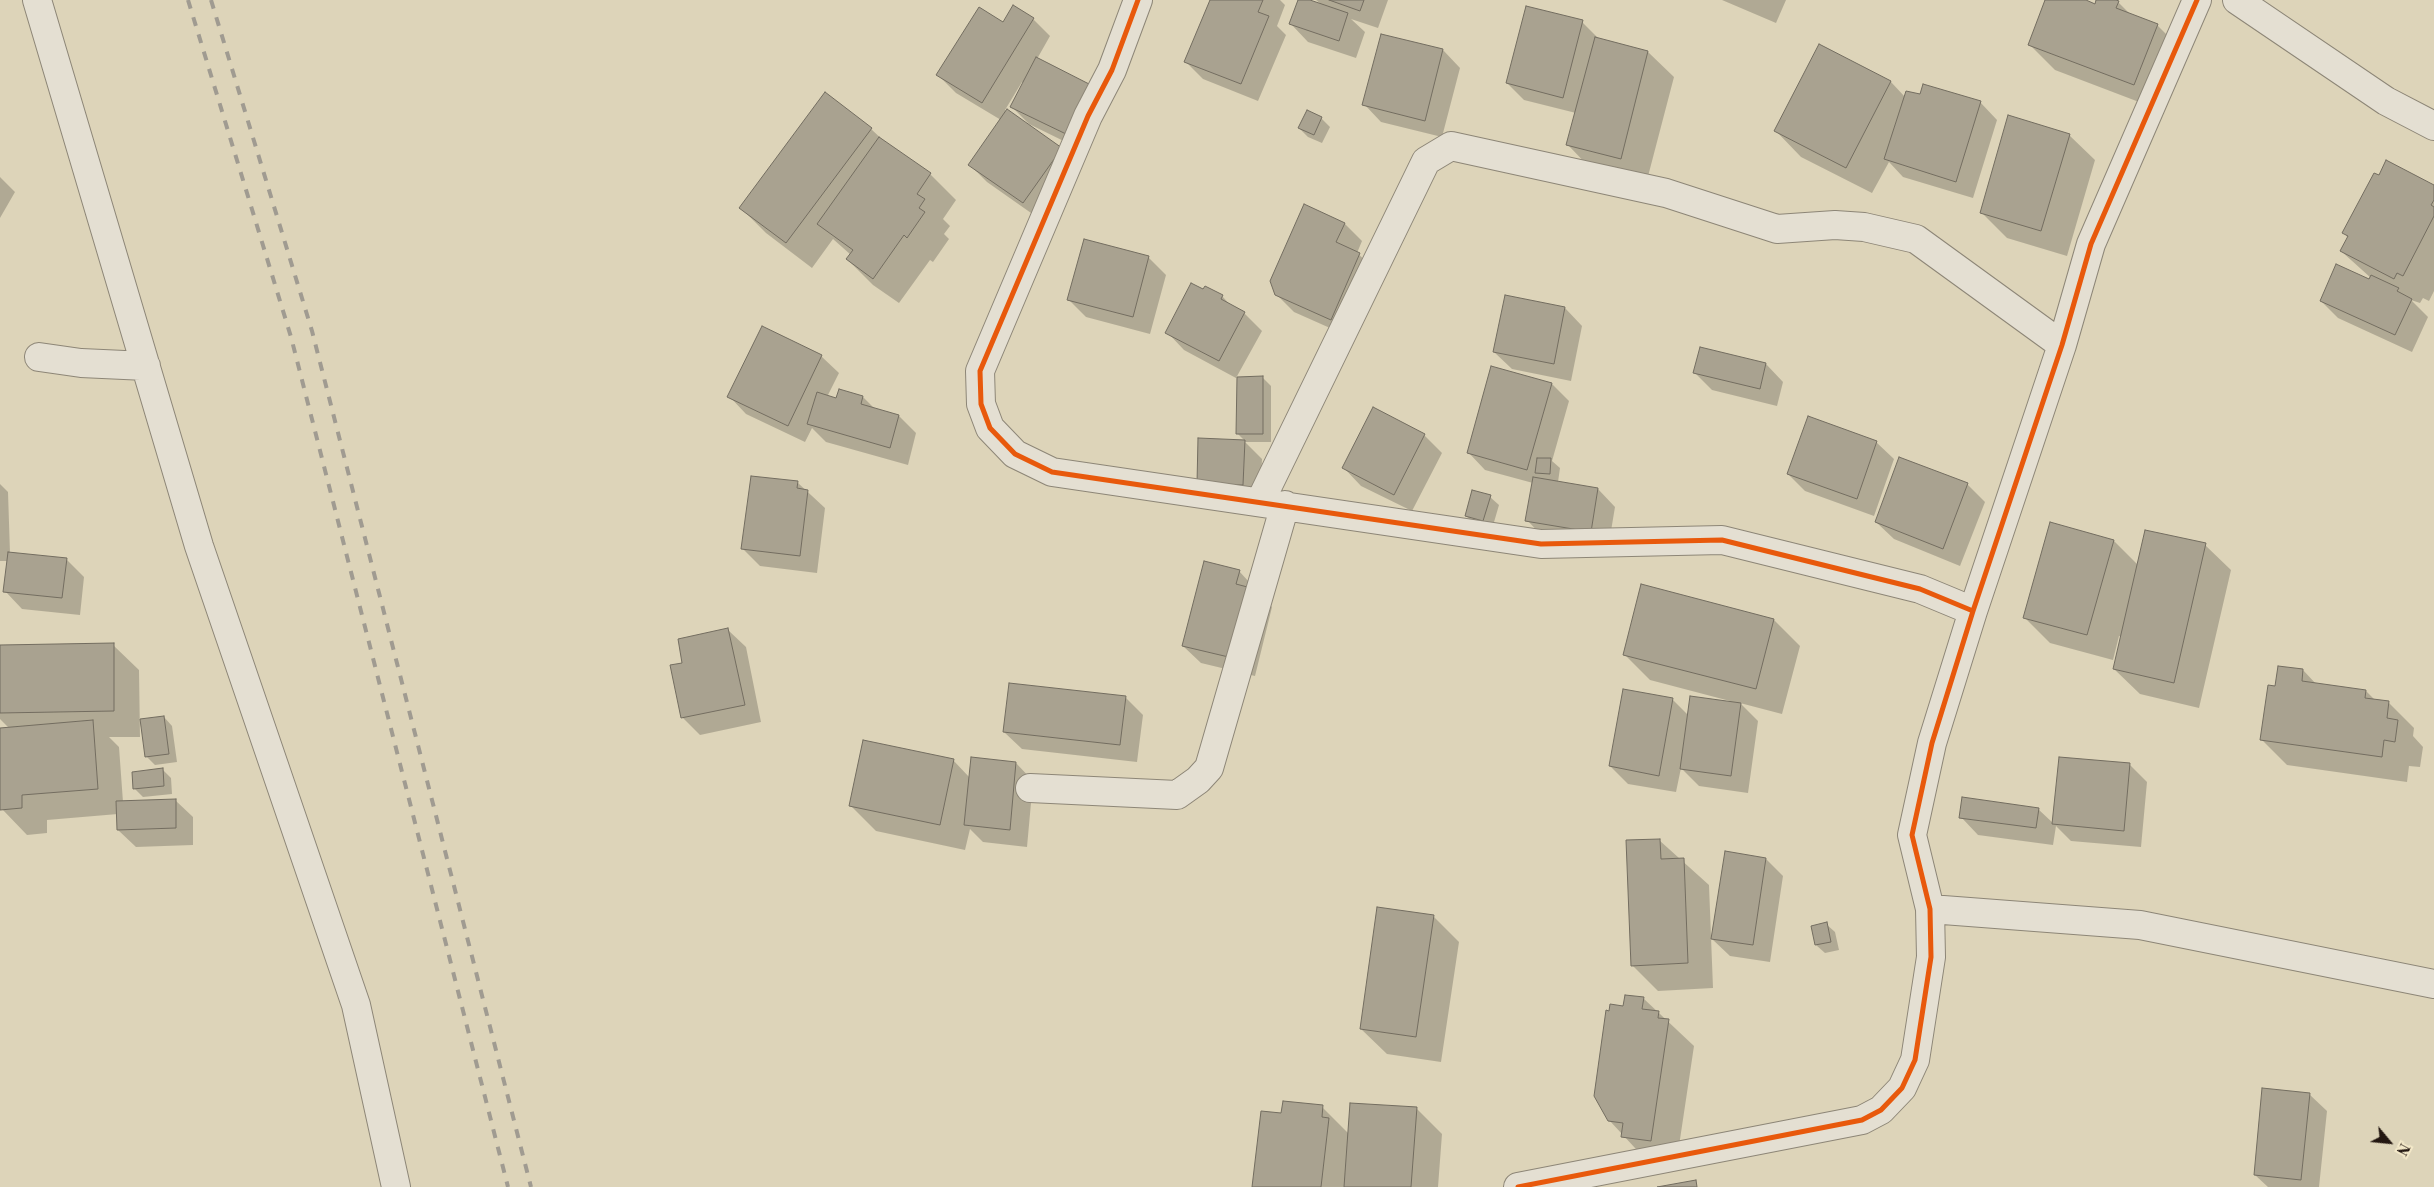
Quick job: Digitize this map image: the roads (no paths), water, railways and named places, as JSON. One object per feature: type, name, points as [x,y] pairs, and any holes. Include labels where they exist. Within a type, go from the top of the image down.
[{"type":"street","points":[[37,0],[199,546],[356,1005],[396,1187]]},
{"type":"street","points":[[1138,0],[1112,70],[1088,116],[980,371],[981,404],[990,428],[1015,454],[1052,472],[1542,544],[1722,540],[1920,589],[1973,611]]},
{"type":"street","points":[[1534,1185],[1862,1120],[1881,1110],[1902,1088],[1915,1060],[1930,957],[1930,909],[1912,836],[1932,743],[1973,611],[2062,345],[2091,244],[2197,0]]},
{"type":"street","points":[[2237,0],[2386,101],[2434,126]]},
{"type":"street","points":[[1030,788],[1176,795],[1198,780],[1209,768],[1273,503],[1426,161],[1451,146],[1666,193],[1777,229],[1835,225],[1864,227],[1916,239],[2062,345]]},
{"type":"street","points":[[39,357],[81,363],[146,366]]},
{"type":"street","points":[[1930,909],[2140,925],[2434,984]]},
{"type":"railway","points":[[188,0],[291,337],[508,1187]]},
{"type":"railway","points":[[211,0],[312,331],[531,1187]]}]
